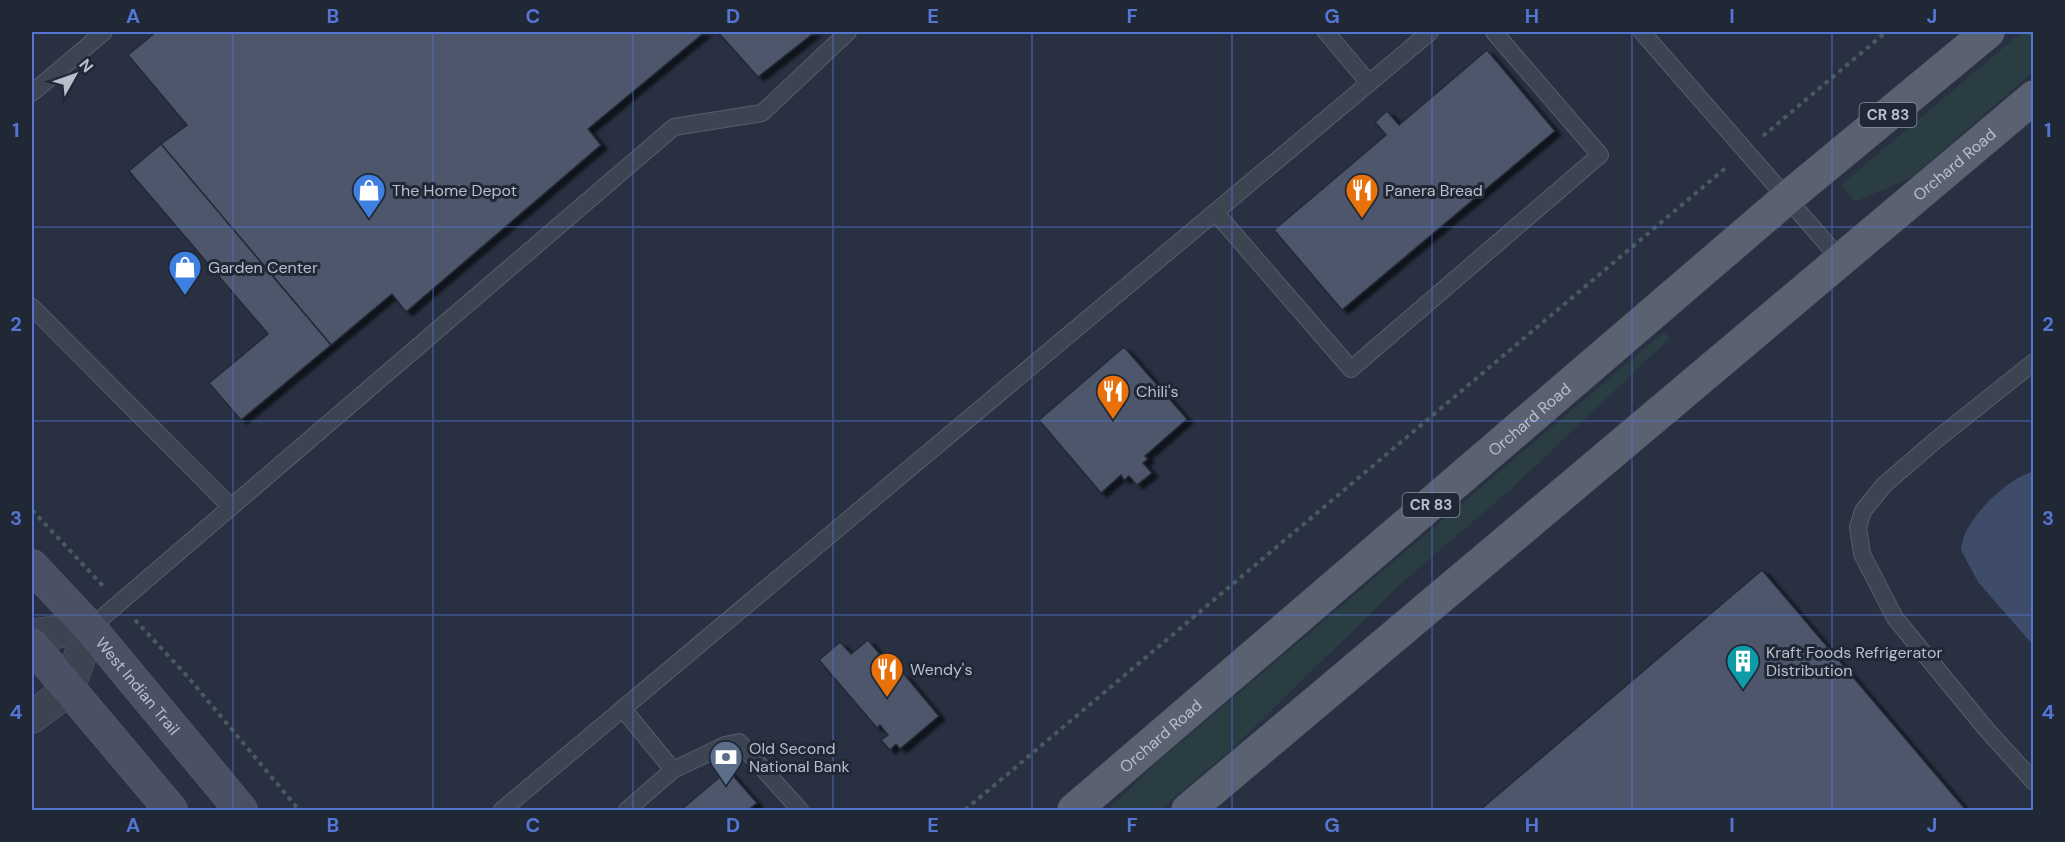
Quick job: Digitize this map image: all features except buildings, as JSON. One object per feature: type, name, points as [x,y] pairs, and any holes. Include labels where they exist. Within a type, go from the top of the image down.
[{"type":"main road","name":"Orchard Road","points":[[1074,810],[1787,198],[1988,32]]},
{"type":"main road","name":"Orchard Road","points":[[1188,810],[2034,97]]},
{"type":"street","name":"West Indian Trail","points":[[32,566],[90,628],[241,810]]},
{"type":"street","points":[[32,634],[90,628],[69,690],[32,717]]},
{"type":"street","points":[[32,645],[171,810]]},
{"type":"lane","points":[[32,93],[104,32]]},
{"type":"lane","points":[[90,628],[674,127],[762,113],[848,32]]},
{"type":"lane","points":[[1326,32],[1369,83]]},
{"type":"lane","points":[[502,810],[1430,32]]},
{"type":"lane","points":[[1215,212],[1351,369],[1600,154],[1494,32]]},
{"type":"lane","points":[[1642,32],[1840,260]]},
{"type":"lane","points":[[32,307],[231,507]]},
{"type":"lane","points":[[2034,362],[1884,484],[1863,511],[1858,527],[1862,554],[1895,618],[1987,730],[2034,782]]},
{"type":"lane","points":[[623,709],[674,770]]},
{"type":"lane","points":[[627,810],[674,770],[725,745],[738,742],[800,810]]},
{"type":"path","points":[[1780,121],[1886,32]]},
{"type":"path","points":[[965,810],[1706,185]]},
{"type":"path","points":[[32,510],[188,677],[299,810]]},
{"type":"green space","points":[[2022,32],[2033,32],[2033,72],[1912,177],[1855,202],[1841,185]]},
{"type":"green space","points":[[1664,332],[1670,338],[1509,491],[1404,581],[1235,746],[1160,810],[1108,810],[1155,764]]},
{"type":"water","points":[[2034,472],[2033,645],[1978,582],[1961,550],[1963,538],[1977,514],[2004,487]]},
{"type":"place","name":"The Home Depot","points":[[369,219]]},
{"type":"place","name":"Panera Bread","points":[[1362,219]]},
{"type":"place","name":"Garden Center","points":[[185,296]]},
{"type":"place","name":"Chili's","points":[[1113,420]]},
{"type":"place","name":"Kraft Foods Refrigerator Distribution","points":[[1743,690]]},
{"type":"place","name":"Wendy's","points":[[887,698]]},
{"type":"place","name":"Old Second National Bank","points":[[726,786]]}]
